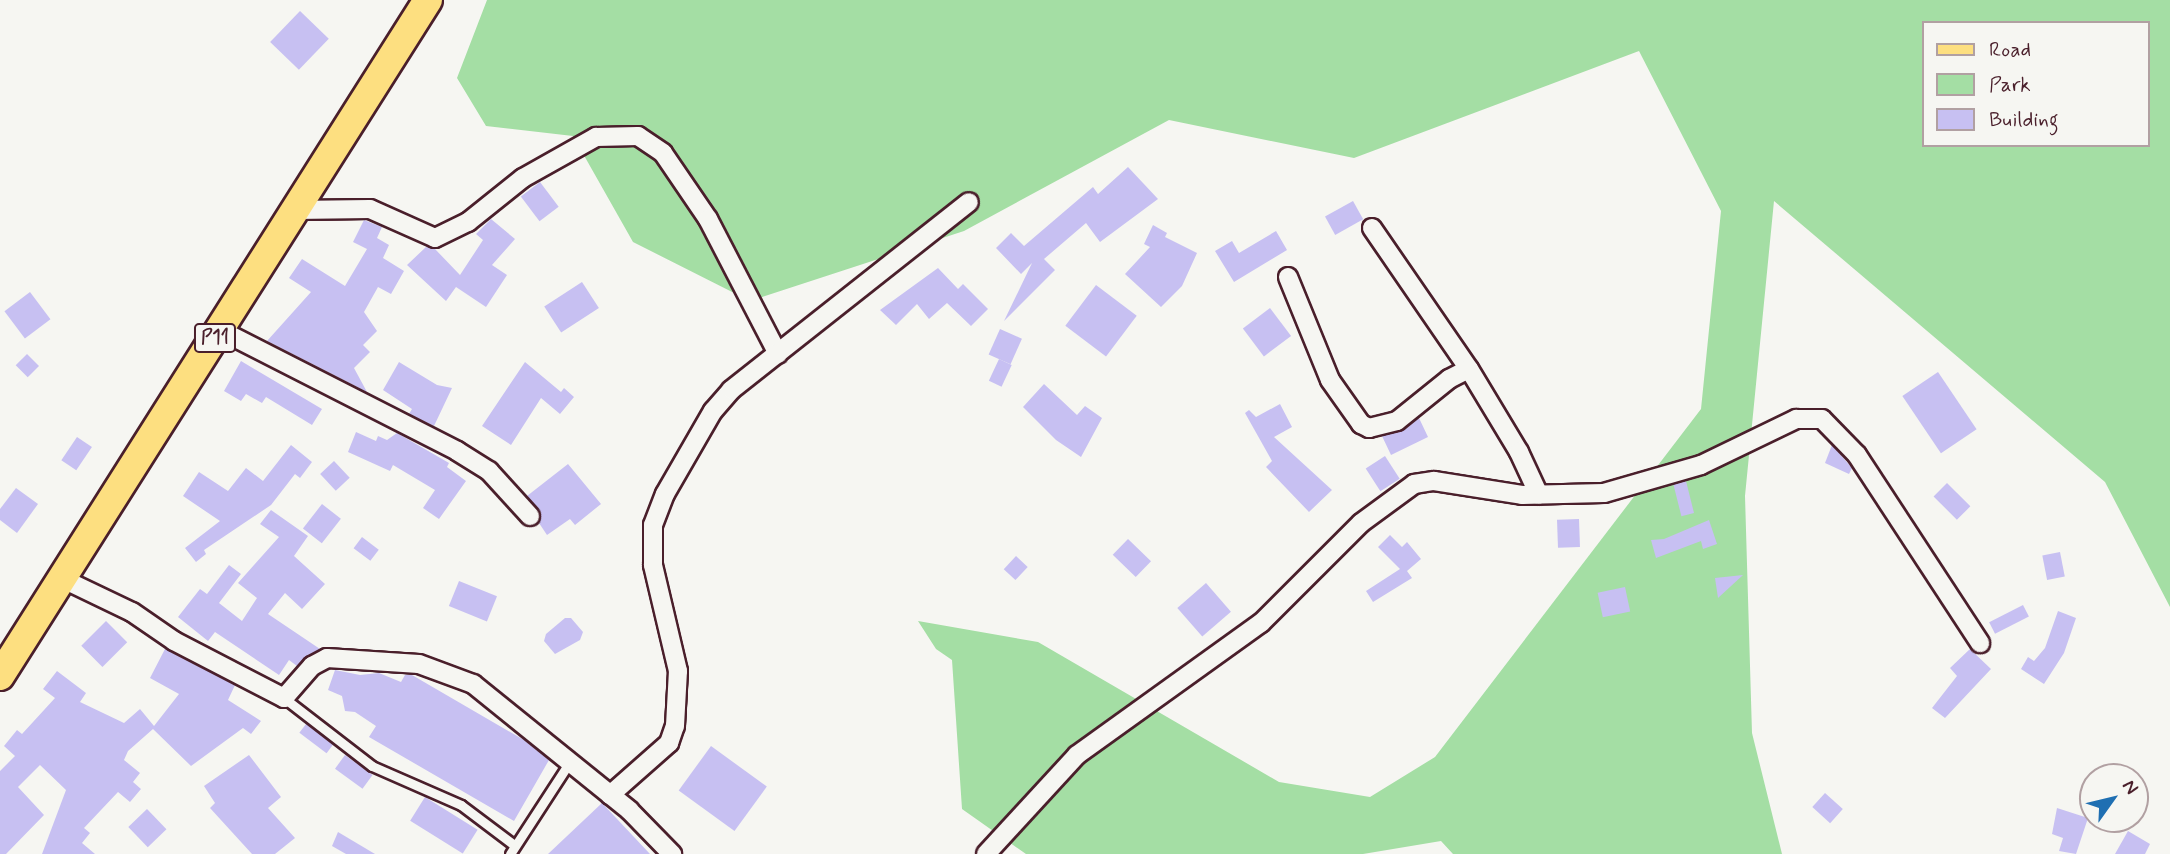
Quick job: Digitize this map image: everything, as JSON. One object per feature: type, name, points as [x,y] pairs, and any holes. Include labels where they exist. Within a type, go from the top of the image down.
[{"type":"main road","name":"P11","points":[[0,676],[428,0]]},
{"type":"street","points":[[295,210],[370,209],[435,238],[468,222],[523,178],[596,137],[638,136],[663,153],[708,219],[778,354]]},
{"type":"street","points":[[610,795],[662,750],[675,726],[678,671],[673,637],[653,565],[653,525],[665,494],[713,411],[732,390],[969,202]]},
{"type":"street","points":[[1372,228],[1469,369],[1508,432],[1539,495]]},
{"type":"street","points":[[1288,278],[1330,380],[1361,424],[1369,428],[1397,421],[1448,379],[1469,369]]},
{"type":"street","points":[[220,330],[457,451],[489,471],[530,516]]},
{"type":"street","points":[[986,854],[1077,755],[1261,624],[1338,544],[1402,490],[1434,481],[1539,495],[1604,493],[1701,465],[1796,419],[1822,419],[1857,454],[1980,643]]},
{"type":"street","points":[[63,579],[132,612],[174,641],[284,698],[312,666],[327,658],[419,664],[491,695],[610,795],[672,854]]},
{"type":"lane","points":[[284,698],[372,766],[461,805],[511,849],[569,763]]},
{"type":"green space","points":[[487,0],[2170,0],[2170,607],[2105,482],[1774,201],[1745,496],[1752,733],[1782,854],[1453,854],[1441,841],[1363,854],[1026,854],[962,809],[952,660],[936,649],[918,621],[1038,642],[1279,782],[1370,797],[1435,757],[1701,409],[1721,211],[1639,51],[1354,158],[1169,120],[964,231],[750,301],[633,242],[573,136],[486,126],[457,78]]},
{"type":"building","points":[[300,11],[329,39],[299,70],[270,42]]},
{"type":"building","points":[[1128,167],[1158,199],[1100,242],[1086,223],[1044,259],[1055,270],[1004,321],[1032,263],[1021,274],[996,248],[1011,233],[1024,246],[1093,187],[1098,194]]},
{"type":"building","points":[[540,182],[559,207],[539,221],[521,196]]},
{"type":"building","points":[[1353,201],[1363,219],[1335,235],[1325,217]]},
{"type":"building","points":[[491,219],[515,239],[492,265],[507,275],[486,307],[456,287],[446,301],[407,265],[426,247],[435,249],[460,275],[483,240],[476,234]]},
{"type":"building","points":[[364,220],[382,227],[377,238],[389,245],[383,258],[404,271],[391,294],[378,287],[364,312],[377,331],[363,345],[370,352],[354,368],[367,392],[267,341],[311,292],[289,278],[302,259],[345,286],[367,249],[353,242]]},
{"type":"building","points":[[1153,225],[1167,233],[1165,237],[1197,253],[1182,286],[1161,307],[1125,274],[1150,247],[1144,244]]},
{"type":"building","points":[[1276,231],[1287,250],[1234,282],[1215,251],[1232,241],[1239,253]]},
{"type":"building","points":[[938,268],[958,289],[963,284],[988,309],[971,326],[947,303],[929,319],[917,304],[896,325],[880,310]]},
{"type":"building","points":[[582,282],[599,308],[561,333],[544,307]]},
{"type":"building","points":[[1096,285],[1137,316],[1106,356],[1065,326]]},
{"type":"building","points":[[30,292],[50,319],[25,338],[4,311]]},
{"type":"building","points":[[1270,308],[1291,336],[1264,356],[1243,328]]},
{"type":"building","points":[[1000,329],[1022,339],[1011,364],[989,355]]},
{"type":"building","points":[[27,354],[39,366],[28,377],[16,365]]},
{"type":"building","points":[[999,359],[1012,365],[1002,387],[989,381]]},
{"type":"building","points":[[241,361],[322,409],[312,425],[266,397],[262,403],[246,394],[241,401],[224,391]]},
{"type":"building","points":[[399,362],[437,385],[452,388],[434,426],[409,414],[412,409],[383,390]]},
{"type":"building","points":[[525,362],[561,392],[564,388],[574,397],[560,414],[541,398],[511,445],[482,426]]},
{"type":"building","points":[[1938,372],[1977,429],[1941,453],[1902,396]]},
{"type":"building","points":[[1044,384],[1077,415],[1085,406],[1102,418],[1081,457],[1056,440],[1023,407]]},
{"type":"building","points":[[1280,404],[1292,427],[1274,437],[1332,490],[1309,512],[1266,467],[1272,461],[1245,413],[1249,410],[1256,417]]},
{"type":"building","points":[[1419,418],[1428,437],[1391,455],[1382,436],[1404,430]]},
{"type":"building","points":[[356,432],[376,441],[378,436],[387,440],[397,433],[449,463],[447,467],[466,481],[439,519],[423,508],[435,490],[393,465],[390,471],[348,452]]},
{"type":"building","points":[[77,437],[92,447],[76,470],[61,460]]},
{"type":"building","points":[[291,445],[312,462],[300,478],[295,474],[271,505],[204,550],[206,554],[196,562],[185,548],[220,521],[183,496],[199,472],[228,491],[246,468],[263,481]]},
{"type":"building","points":[[1832,445],[1852,468],[1849,474],[1825,463]]},
{"type":"building","points":[[1385,456],[1400,479],[1380,491],[1366,469]]},
{"type":"building","points":[[334,461],[350,478],[336,491],[320,474]]},
{"type":"building","points":[[568,464],[601,504],[575,525],[570,519],[547,535],[539,523],[541,513],[527,496]]},
{"type":"building","points":[[1686,481],[1694,513],[1681,516],[1673,484]]},
{"type":"building","points":[[1947,483],[1970,506],[1957,520],[1934,496]]},
{"type":"building","points":[[16,488],[38,504],[17,533],[0,520],[0,509]]},
{"type":"building","points":[[322,504],[341,519],[322,543],[303,528]]},
{"type":"building","points":[[271,510],[308,536],[294,556],[325,584],[302,609],[285,593],[268,614],[320,649],[297,666],[289,660],[279,675],[215,632],[208,641],[178,617],[200,589],[207,594],[229,565],[241,574],[219,603],[242,621],[257,598],[238,583],[279,537],[260,524]]},
{"type":"building","points":[[1579,519],[1580,547],[1558,548],[1557,520]]},
{"type":"building","points":[[1709,520],[1717,544],[1703,549],[1701,541],[1656,558],[1651,540],[1664,539]]},
{"type":"building","points":[[1390,535],[1402,547],[1407,542],[1421,559],[1407,571],[1412,578],[1373,602],[1366,591],[1400,569],[1378,547]]},
{"type":"building","points":[[362,537],[379,550],[370,561],[354,548]]},
{"type":"building","points":[[1128,539],[1151,561],[1136,577],[1113,555]]},
{"type":"building","points":[[2060,552],[2065,577],[2047,580],[2042,555]]},
{"type":"building","points":[[1016,556],[1028,567],[1015,580],[1004,569]]},
{"type":"building","points":[[1743,575],[1718,598],[1715,578]]},
{"type":"building","points":[[459,581],[497,596],[487,621],[449,606]]},
{"type":"building","points":[[1206,583],[1231,612],[1202,637],[1177,608]]},
{"type":"building","points":[[1625,587],[1630,611],[1603,617],[1598,593]]},
{"type":"building","points":[[2023,605],[2029,617],[1995,634],[1989,622]]},
{"type":"building","points":[[2058,611],[2076,618],[2064,653],[2044,684],[2021,669],[2028,657],[2034,661],[2045,648]]},
{"type":"building","points":[[565,618],[571,618],[583,632],[580,640],[555,654],[544,641],[546,634]]},
{"type":"building","points":[[106,621],[127,642],[102,667],[81,646]]},
{"type":"building","points":[[165,649],[235,685],[228,700],[261,721],[251,734],[243,728],[191,766],[153,729],[128,751],[124,760],[140,773],[133,782],[141,789],[130,802],[118,792],[84,828],[90,833],[82,843],[95,854],[42,854],[66,790],[40,765],[18,787],[44,815],[6,854],[0,854],[0,771],[15,756],[4,746],[17,730],[22,734],[55,698],[43,689],[57,671],[86,693],[80,702],[124,723],[140,709],[154,726],[179,694],[150,678]]},
{"type":"building","points":[[1970,649],[1991,669],[1945,718],[1932,708],[1957,676],[1950,668]]},
{"type":"building","points":[[335,670],[360,675],[379,673],[401,682],[405,675],[412,675],[524,740],[549,760],[514,821],[369,737],[376,726],[355,712],[345,711],[342,696],[328,690]]},
{"type":"building","points":[[306,724],[333,744],[327,753],[299,733]]},
{"type":"building","points":[[711,746],[767,787],[734,831],[679,790]]},
{"type":"building","points":[[249,755],[281,797],[268,808],[295,838],[275,854],[252,854],[210,808],[215,803],[204,786]]},
{"type":"building","points":[[345,755],[373,775],[363,789],[335,769]]},
{"type":"building","points":[[1825,793],[1843,809],[1830,823],[1812,807]]},
{"type":"building","points":[[425,797],[478,830],[463,854],[410,821]]},
{"type":"building","points":[[602,803],[650,854],[548,854]]},
{"type":"building","points":[[2057,808],[2079,815],[2079,833],[2083,833],[2076,854],[2059,851],[2063,838],[2052,834]]},
{"type":"building","points":[[147,809],[166,829],[148,847],[128,827]]},
{"type":"building","points":[[338,832],[375,854],[346,854],[332,846]]},
{"type":"building","points":[[2127,833],[2150,844],[2145,854],[2115,854]]}]
